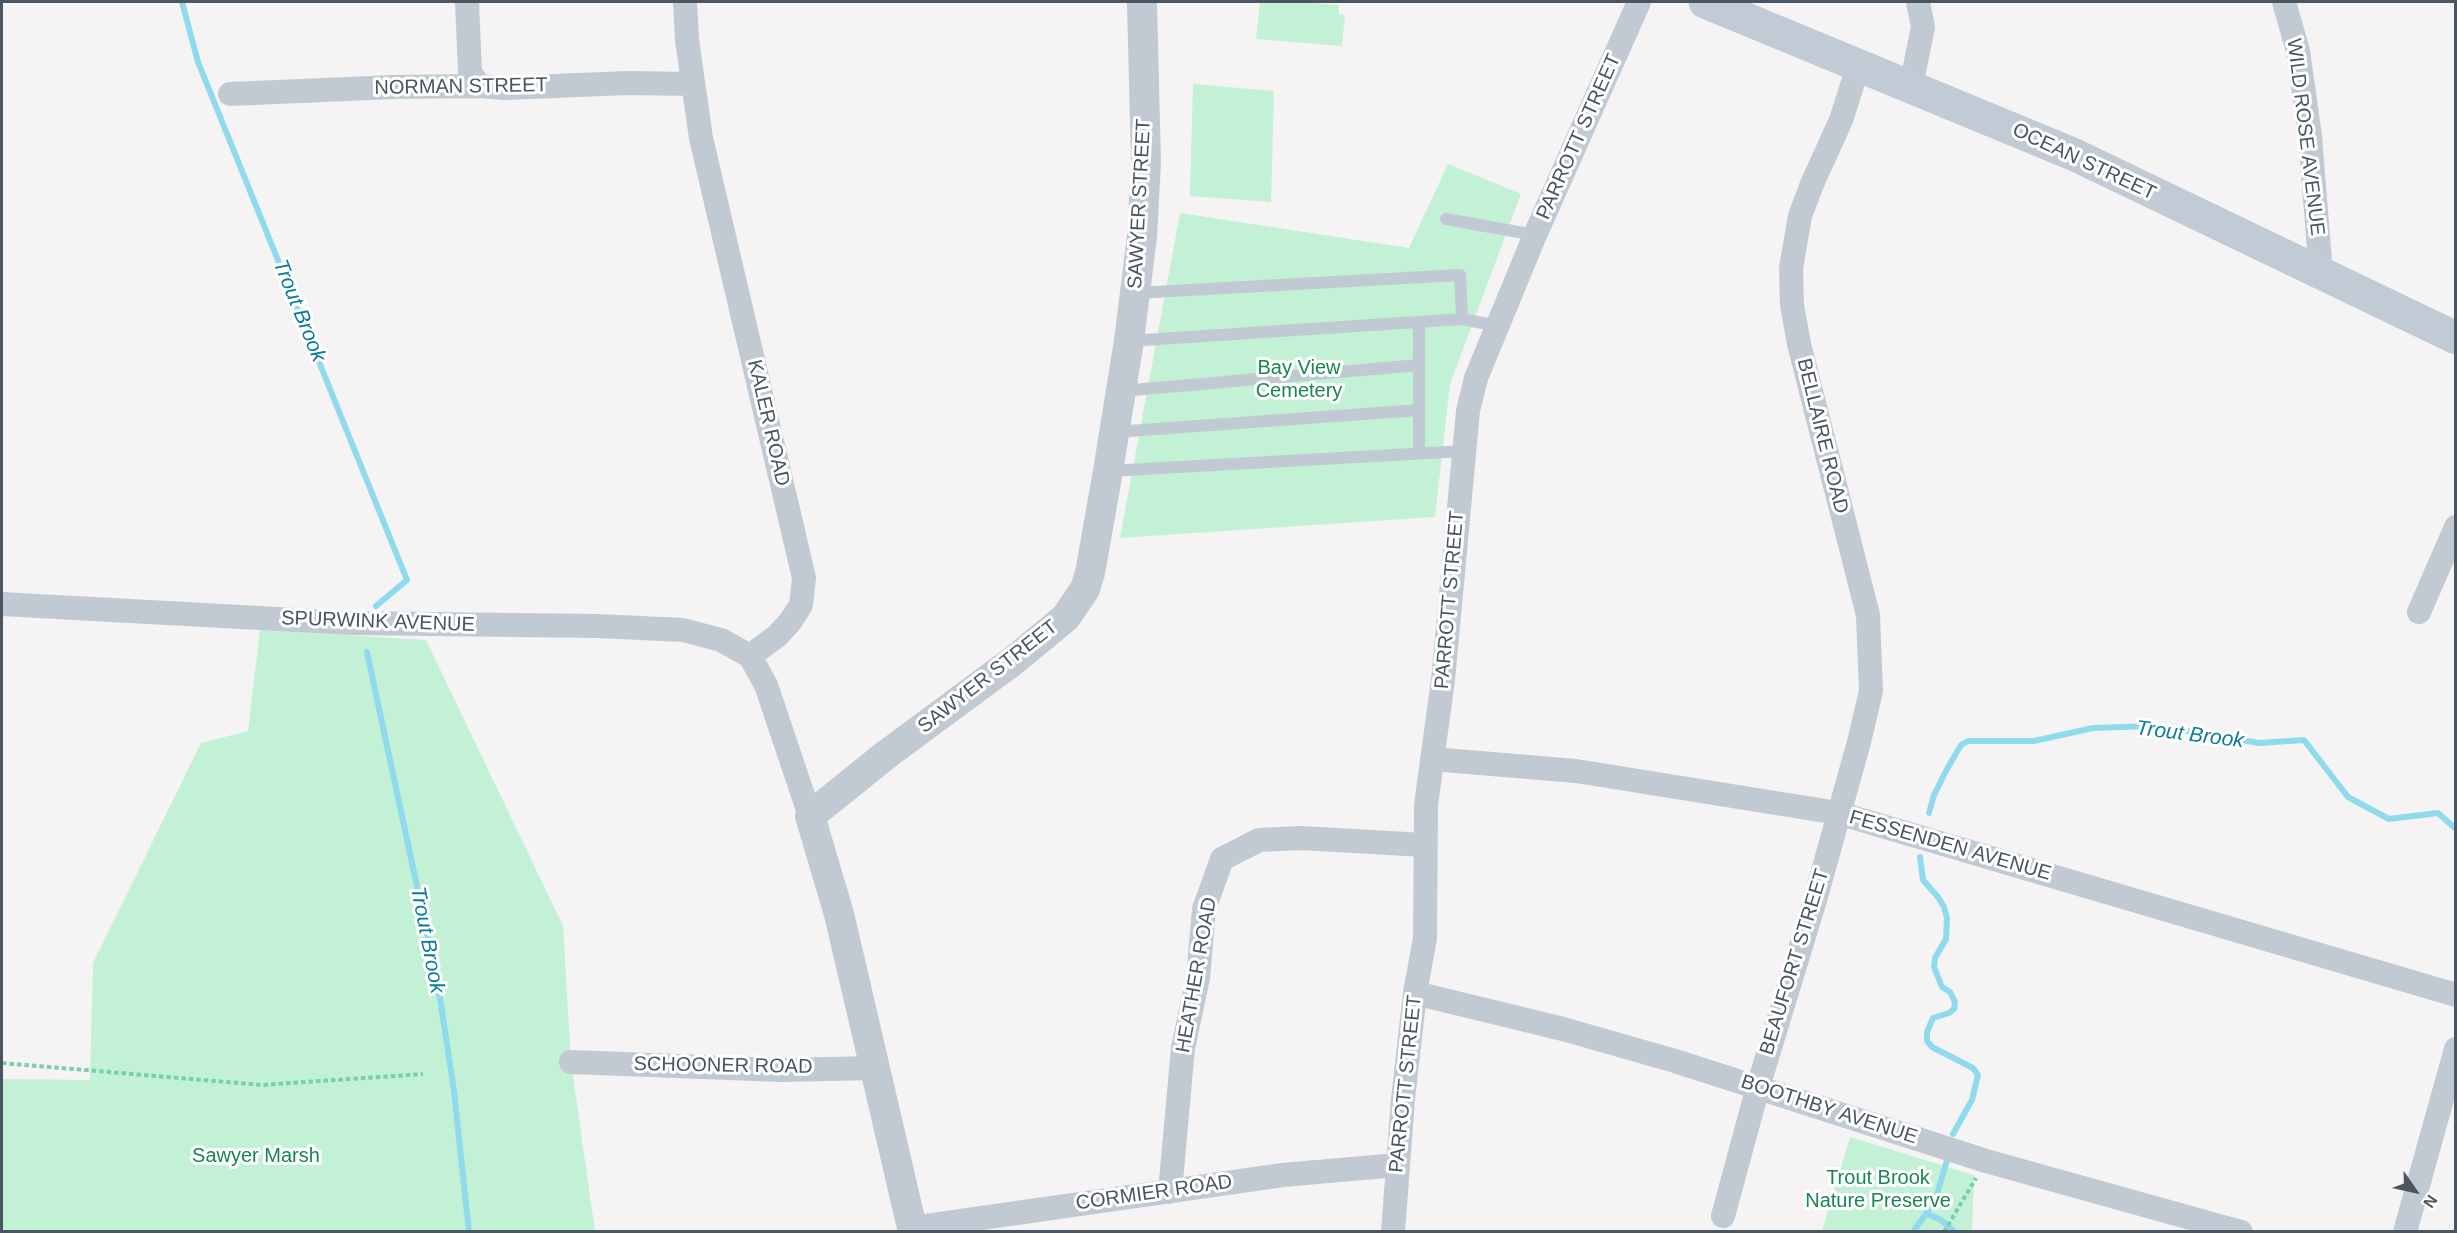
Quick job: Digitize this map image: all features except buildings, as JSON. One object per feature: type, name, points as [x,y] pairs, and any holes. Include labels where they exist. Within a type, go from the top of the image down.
[{"type":"main road","name":"OCEAN STREET","points":[[1705,2],[2075,155],[2456,338]]},
{"type":"street","points":[[467,2],[471,72],[479,86]]},
{"type":"street","name":"KALER ROAD","points":[[685,2],[687,40],[701,138],[804,579],[801,605],[790,622],[777,636],[750,656]]},
{"type":"street","name":"SAWYER STREET","points":[[810,816],[887,754],[1013,661],[1066,617],[1085,589],[1090,573],[1129,341],[1142,236],[1146,163],[1142,2]]},
{"type":"street","name":"PARROTT STREET","points":[[1393,1232],[1397,1165],[1415,993],[1425,938],[1426,805],[1443,680],[1468,411],[1476,378],[1535,235],[1639,2]]},
{"type":"street","points":[[1911,86],[1923,27],[1918,2]]},
{"type":"street","name":"WILD ROSE AVENUE","points":[[2284,2],[2298,51],[2310,136],[2321,274]]},
{"type":"street","name":"BELLAIRE ROAD","points":[[1838,813],[1871,691],[1868,615],[1799,344],[1792,305],[1791,268],[1800,216],[1841,120],[1859,64]]},
{"type":"street","name":"NORMAN STREET","points":[[230,94],[479,86],[505,88],[627,83],[693,84]]},
{"type":"street","points":[[2419,612],[2456,527]]},
{"type":"street","name":"SPURWINK AVENUE","points":[[2,604],[341,623],[598,626],[683,630],[721,640],[750,656]]},
{"type":"street","points":[[750,656],[766,685],[810,816],[839,914],[913,1230]]},
{"type":"street","name":"FESSENDEN AVENUE","points":[[1432,759],[1576,771],[1838,813],[2456,995]]},
{"type":"street","name":"BEAUFORT STREET","points":[[1723,1216],[1838,813]]},
{"type":"street","name":"HEATHER ROAD","points":[[1170,1192],[1183,1047],[1198,978],[1204,909],[1222,859],[1259,840],[1301,837],[1424,845]]},
{"type":"street","name":"BOOTHBY AVENUE","points":[[1415,993],[1563,1029],[1758,1087],[1986,1161],[2241,1232]]},
{"type":"street","points":[[2405,1232],[2456,1049]]},
{"type":"street","name":"SCHOONER ROAD","points":[[571,1062],[781,1070],[875,1068]]},
{"type":"street","name":"CORMIER ROAD","points":[[913,1230],[1283,1175],[1397,1165]]},
{"type":"lane","points":[[1446,219],[1535,235]]},
{"type":"lane","points":[[1136,293],[1460,275],[1462,319]]},
{"type":"lane","points":[[1129,341],[1462,319],[1498,326]]},
{"type":"lane","points":[[1419,322],[1419,453]]},
{"type":"lane","points":[[1120,391],[1419,365]]},
{"type":"lane","points":[[1113,432],[1419,410]]},
{"type":"lane","points":[[1108,471],[1464,451]]},
{"type":"path","points":[[2,1063],[262,1085],[423,1074]]},
{"type":"path","points":[[1944,1231],[1986,1161]]},
{"type":"green space","points":[[1260,2],[1339,5],[1339,14],[1345,15],[1342,46],[1256,39]]},
{"type":"green space","points":[[1193,84],[1274,91],[1271,202],[1190,196]]},
{"type":"green space","name":"Bay View Cemetery","points":[[1448,164],[1521,194],[1450,384],[1435,517],[1120,538],[1180,213],[1409,248]]},
{"type":"green space","name":"Sawyer Marsh","points":[[260,630],[426,640],[563,926],[571,1062],[595,1231],[2,1232],[2,1079],[90,1080],[93,963],[201,743],[248,731]]},
{"type":"green space","name":"Trout Brook Nature Preserve","points":[[1850,1137],[1974,1175],[1972,1231],[1822,1231]]},
{"type":"waterway","name":"Trout Brook","points":[[182,2],[198,62],[407,580],[376,606]]},
{"type":"waterway","name":"Trout Brook","points":[[367,652],[438,985],[454,1091],[469,1232]]},
{"type":"waterway","name":"Trout Brook","points":[[1929,813],[1934,795],[1947,769],[1961,745],[1968,741],[2034,741],[2093,728],[2150,726],[2259,743],[2304,740],[2348,797],[2389,819],[2438,813],[2456,829]]},
{"type":"waterway","name":"Trout Brook","points":[[1920,857],[1923,880],[1938,897],[1947,918],[1946,939],[1935,958],[1934,967],[1942,987],[1950,992],[1955,1002],[1954,1009],[1949,1013],[1933,1018],[1927,1032],[1927,1041],[1932,1047],[1973,1068],[1978,1075],[1972,1100],[1953,1134]]},
{"type":"waterway","name":"Trout Brook","points":[[1913,1232],[1935,1201],[1948,1157]]},
{"type":"waterway","points":[[1927,1214],[1941,1220],[1955,1232]]}]
